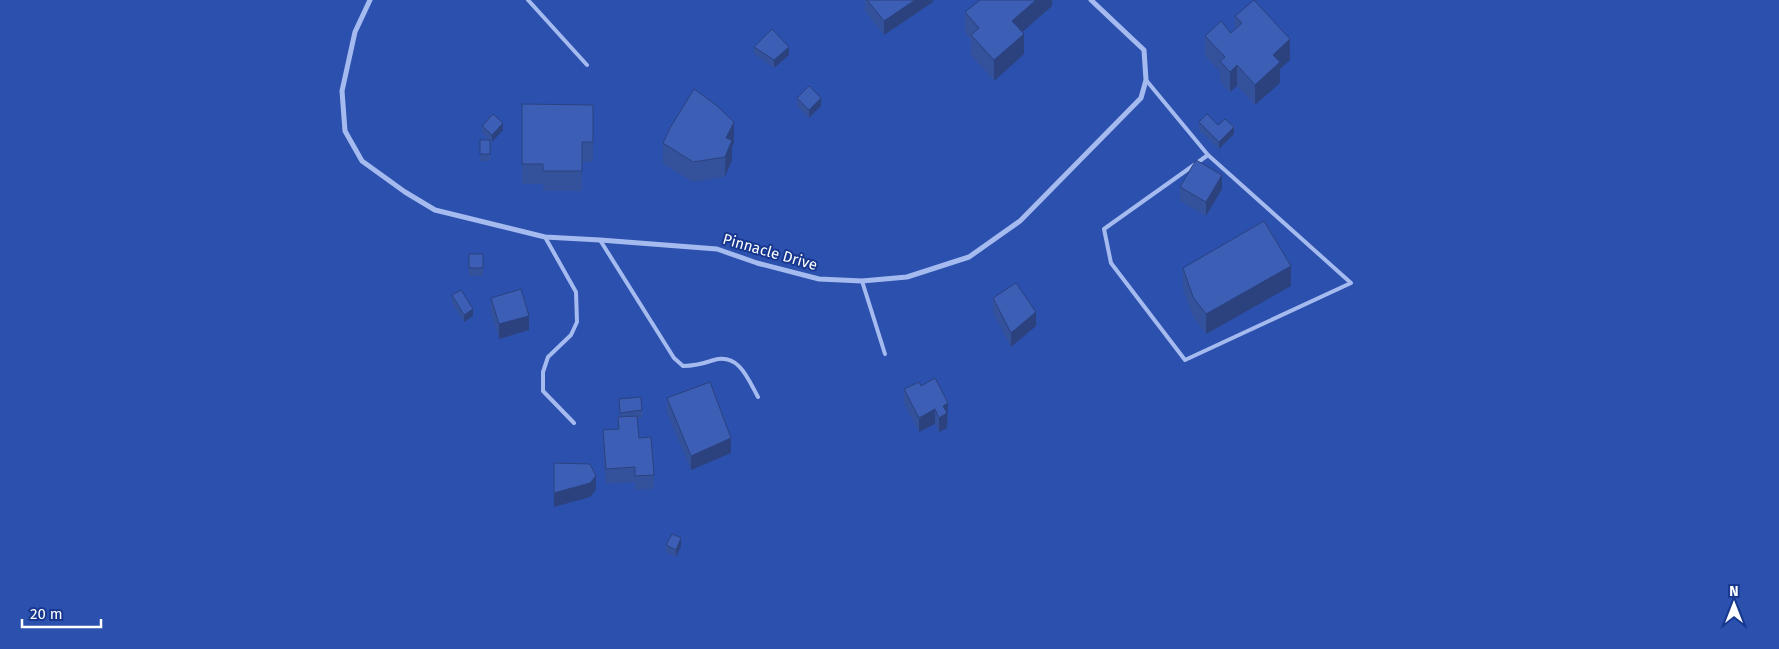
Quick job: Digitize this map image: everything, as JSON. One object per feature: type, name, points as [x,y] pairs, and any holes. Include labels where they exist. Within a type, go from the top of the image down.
[{"type":"street","name":"Pinnacle Drive","points":[[370,0],[355,32],[342,91],[345,131],[362,161],[405,192],[435,210],[545,237],[717,249],[757,264],[819,279],[862,281],[907,276],[970,257],[1020,221],[1034,208],[1141,98],[1146,80],[1144,50],[1091,0]]},
{"type":"lane","points":[[528,0],[587,65]]},
{"type":"lane","points":[[1146,80],[1208,155],[1351,283],[1185,360],[1111,263],[1104,229],[1208,155]]},
{"type":"lane","points":[[545,237],[576,292],[577,322],[571,335],[548,357],[543,372],[543,391],[574,423]]},
{"type":"lane","points":[[600,240],[674,358],[683,366],[696,366],[724,359],[732,360],[743,370],[758,397]]},
{"type":"lane","points":[[862,281],[885,354]]},
{"type":"shaded area","points":[[0,0],[1779,0],[1779,649],[0,649]]},
{"type":"building","points":[[867,0],[915,0],[884,21]]},
{"type":"building","points":[[980,0],[1036,0],[1012,21],[1024,34],[994,60],[971,35],[979,28],[965,12]]},
{"type":"building","points":[[1254,0],[1290,39],[1273,55],[1280,62],[1255,85],[1237,65],[1230,72],[1220,61],[1225,57],[1205,36],[1221,21],[1231,33],[1242,23],[1235,16]]},
{"type":"building","points":[[772,29],[789,47],[774,60],[754,47]]},
{"type":"building","points":[[809,86],[821,98],[809,110],[797,98]]},
{"type":"building","points":[[694,89],[716,105],[734,122],[726,138],[732,140],[725,157],[693,162],[663,143]]},
{"type":"building","points":[[522,104],[593,105],[593,142],[582,142],[582,171],[543,171],[543,164],[522,164]]},
{"type":"building","points":[[493,114],[503,123],[492,135],[482,126]]},
{"type":"building","points":[[1207,114],[1218,125],[1225,119],[1234,127],[1219,142],[1199,122]]},
{"type":"building","points":[[480,140],[490,140],[490,154],[480,154]]},
{"type":"building","points":[[1196,160],[1222,175],[1206,202],[1180,187]]},
{"type":"building","points":[[1264,221],[1291,266],[1206,314],[1193,297],[1183,268]]},
{"type":"building","points":[[469,254],[483,254],[483,268],[469,268]]},
{"type":"building","points":[[1016,283],[1036,312],[1011,333],[993,298]]},
{"type":"building","points":[[521,289],[529,316],[499,324],[491,298]]},
{"type":"building","points":[[461,290],[473,309],[464,315],[452,295]]},
{"type":"building","points":[[935,378],[948,403],[943,406],[947,413],[939,418],[935,409],[919,418],[904,389],[919,382],[921,386]]},
{"type":"building","points":[[710,382],[731,438],[691,456],[667,398]]},
{"type":"building","points":[[641,397],[642,410],[620,413],[619,399]]},
{"type":"building","points":[[637,416],[639,438],[651,437],[654,475],[635,476],[635,467],[606,469],[603,430],[619,429],[618,417]]},
{"type":"building","points":[[554,463],[590,464],[596,476],[590,483],[554,493]]},
{"type":"building","points":[[672,534],[681,538],[676,550],[666,545]]}]
